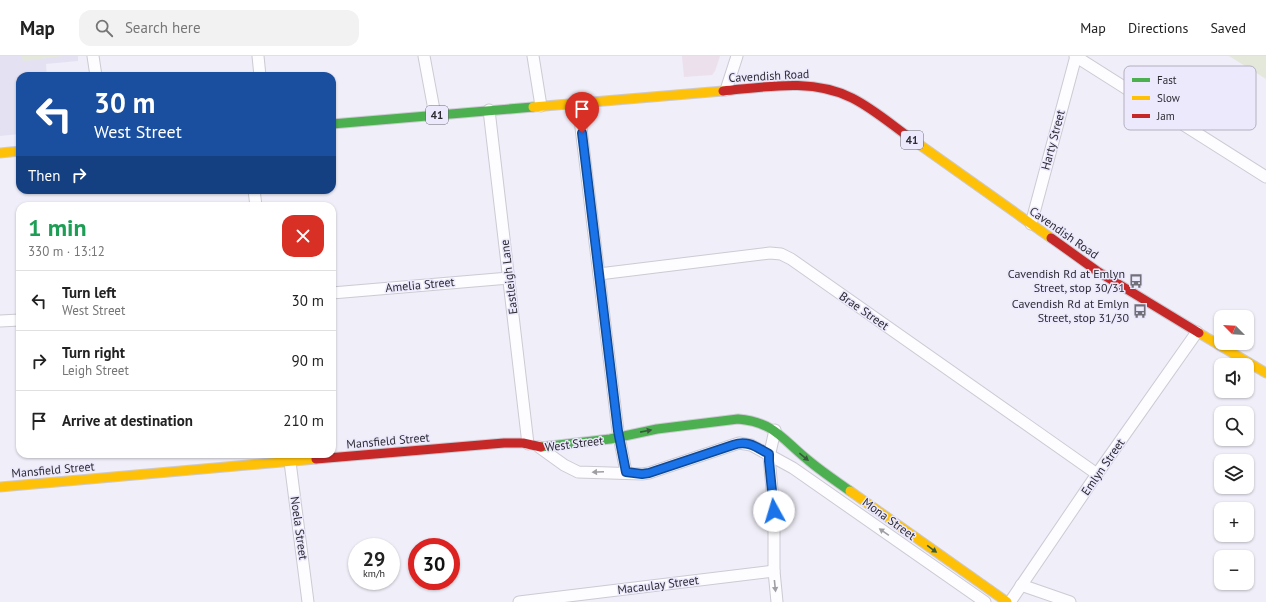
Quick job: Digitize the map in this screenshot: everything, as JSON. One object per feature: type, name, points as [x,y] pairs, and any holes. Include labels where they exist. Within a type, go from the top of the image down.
[{"type":"street","points":[[93,56],[95,72]]},
{"type":"street","points":[[258,56],[260,72]]},
{"type":"street","points":[[424,56],[434,115]]},
{"type":"street","points":[[533,56],[541,106]]},
{"type":"street","points":[[726,90],[737,56]]},
{"type":"street","points":[[1076,56],[1124,87]]},
{"type":"street","name":"Harty Street","points":[[1031,224],[1076,56]]},
{"type":"street","name":"Cavendish Road","points":[[336,124],[726,90],[801,85],[825,88],[843,94],[862,104],[1097,271],[1266,373]]},
{"type":"street","points":[[578,103],[619,437],[626,472]]},
{"type":"street","name":"Eastleigh Lane","points":[[489,110],[528,444]]},
{"type":"street","points":[[1192,130],[1266,177]]},
{"type":"street","points":[[0,153],[16,151]]},
{"type":"street","name":"Brae Street","points":[[599,274],[770,253],[781,254],[798,264],[1097,474]]},
{"type":"street","name":"Amelia Street","points":[[336,293],[509,278]]},
{"type":"street","points":[[0,321],[16,320]]},
{"type":"street","name":"Emlyn Street","points":[[1008,602],[1197,332]]},
{"type":"street","name":"West Street","points":[[539,447],[571,444],[619,437],[657,429],[738,419],[755,421],[775,430]]},
{"type":"street","points":[[775,430],[769,454],[769,461],[774,511],[774,571],[777,602]]},
{"type":"street","name":"Mona Street","points":[[775,430],[801,456],[1008,602]]},
{"type":"street","name":"Mansfield Street","points":[[336,455],[504,443],[528,444],[539,447]]},
{"type":"street","name":"West Street","points":[[539,447],[564,465],[578,472],[626,472],[642,474],[739,443],[752,445],[769,454]]},
{"type":"street","name":"Mona Street","points":[[769,454],[802,474],[985,602]]},
{"type":"street","name":"Mansfield Street","points":[[0,487],[289,458]]},
{"type":"street","name":"Noela Street","points":[[289,458],[308,602]]},
{"type":"street","name":"Macaulay Street","points":[[519,602],[774,571]]},
{"type":"street","points":[[1021,585],[1070,602]]},
{"type":"shaded area","points":[[0,56],[78,56],[78,61],[46,64],[47,72],[16,72],[16,134],[0,136]]},
{"type":"shaded area","points":[[22,56],[63,56],[23,61]]},
{"type":"shaded area","points":[[682,56],[720,56],[715,71],[712,75],[684,77]]},
{"type":"shaded area","points":[[1229,56],[1266,56],[1266,79],[1256,73],[1256,66],[1245,66]]},
{"type":"traffic: fast","points":[[336,124],[533,107]]},
{"type":"traffic: fast","points":[[541,447],[610,439],[657,429],[738,419],[760,424],[777,433],[813,464],[850,491]]},
{"type":"traffic: slow","points":[[533,107],[723,91]]},
{"type":"traffic: slow","points":[[913,140],[1051,238]]},
{"type":"traffic: slow","points":[[0,153],[16,151]]},
{"type":"traffic: slow","points":[[1199,333],[1266,373]]},
{"type":"traffic: slow","points":[[0,487],[316,459]]},
{"type":"traffic: slow","points":[[850,491],[1007,602]]},
{"type":"traffic: jam","points":[[723,91],[772,86],[805,86],[837,92],[868,107],[913,140]]},
{"type":"traffic: jam","points":[[1051,238],[1097,271],[1199,333]]},
{"type":"traffic: jam","points":[[336,457],[504,443],[523,443],[541,447]]},
{"type":"traffic: jam","points":[[316,459],[328,458]]},
{"type":"place","name":"Cavendish Rd at Emlyn Street, stop 30/31","points":[[1136,281]]},
{"type":"place","name":"Cavendish Rd at Emlyn Street, stop 31/30","points":[[1140,311]]},
{"type":"route","points":[[582,133],[618,431],[626,472],[642,474],[649,473],[739,443],[747,443],[769,454],[774,511]]}]
